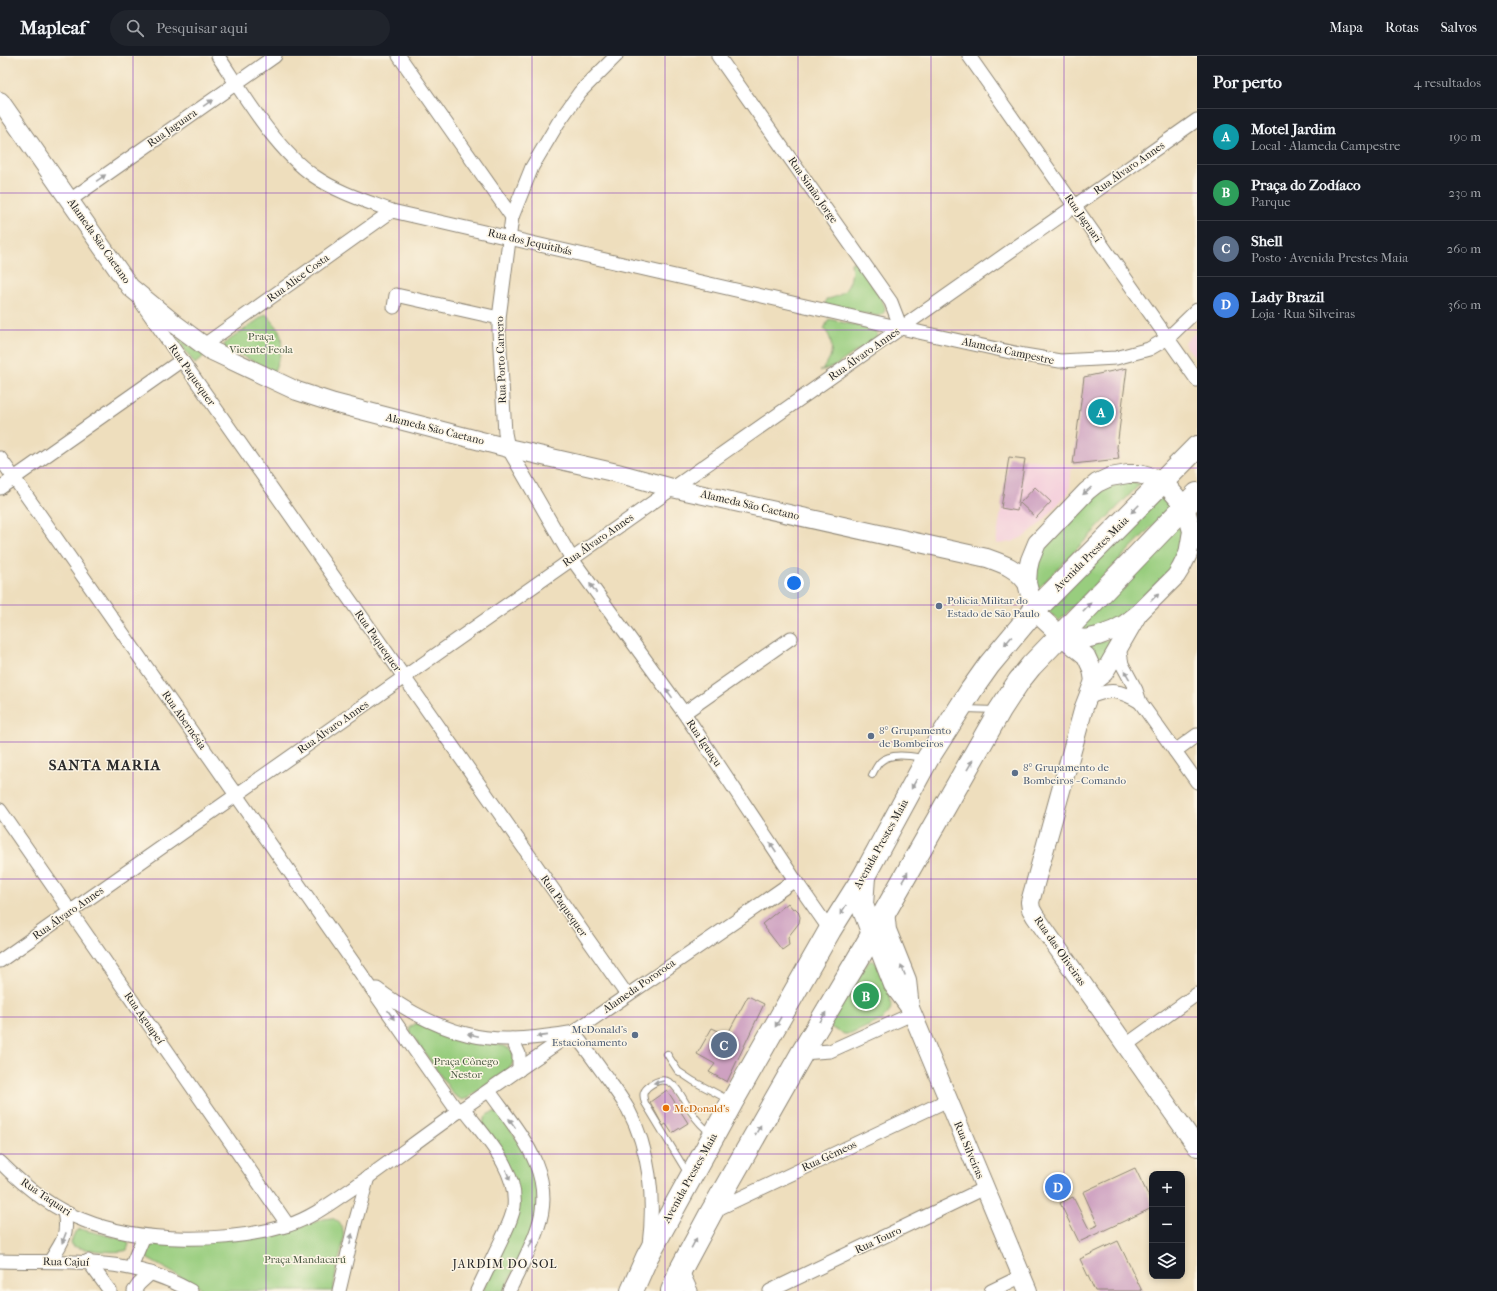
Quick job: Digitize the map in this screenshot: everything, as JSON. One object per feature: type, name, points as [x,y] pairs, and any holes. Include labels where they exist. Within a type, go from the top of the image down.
[{"type":"highway","name":"Avenida Prestes Maia","points":[[632,1291],[648,1257],[714,1134],[830,930],[864,876],[928,758],[958,710],[989,665],[1034,611],[1197,446]]},
{"type":"highway","points":[[672,1291],[681,1269],[710,1213],[802,1053],[873,934],[1000,710],[1019,681],[1060,635],[1191,501]]},
{"type":"highway","points":[[864,876],[862,905],[864,914],[873,934]]},
{"type":"main road","name":"Alameda São Caetano","points":[[0,101],[130,286],[175,324],[210,350],[267,378],[297,391],[319,398],[393,419],[508,448],[617,473],[672,488],[987,558],[1013,568],[1027,583]]},
{"type":"main road","points":[[1060,635],[1085,638],[1098,636],[1126,624],[1176,576],[1185,562],[1190,543],[1194,537],[1191,501],[1163,481],[1139,474],[1110,477],[1097,483],[1087,491],[1037,542],[1028,569],[1027,583],[1034,611],[1060,635],[1086,656],[1092,669],[1094,681]]},
{"type":"main road","name":"Alameda São Caetano","points":[[987,558],[1018,554],[1027,550],[1037,542]]},
{"type":"main road","points":[[1176,576],[1197,565]]},
{"type":"main road","name":"Rua das Oliveiras","points":[[1138,614],[1104,673],[1094,681],[1071,753],[1030,902],[1034,916],[1126,1044],[1197,1147]]},
{"type":"main road","name":"Rua Silveiras","points":[[885,911],[887,930],[907,980],[911,1011]]},
{"type":"main road","name":"Rua Silveiras","points":[[873,934],[893,985],[911,1011],[1025,1284]]},
{"type":"street","name":"Rua dos Jequitibás","points":[[218,56],[236,84],[276,139],[293,159],[314,176],[355,197],[392,211],[901,328]]},
{"type":"street","name":"Rua Jaguara","points":[[70,200],[276,56]]},
{"type":"street","points":[[399,56],[512,217]]},
{"type":"street","name":"Rua Porto Carrero","points":[[572,559],[508,448],[504,433],[499,318],[512,217],[532,167],[558,123],[580,92],[616,56]]},
{"type":"street","name":"Rua Simão Jorge","points":[[718,56],[891,302],[898,315],[901,328]]},
{"type":"street","name":"Rua Jaguari","points":[[969,56],[1197,380]]},
{"type":"street","name":"Rua Álvaro Annes","points":[[0,961],[1197,120]]},
{"type":"street","name":"Rua Alice Costa","points":[[204,345],[392,211]]},
{"type":"street","name":"Rua Paquequer","points":[[130,286],[626,995]]},
{"type":"street","points":[[394,307],[396,296],[499,318]]},
{"type":"street","name":"Alameda Campestre","points":[[901,328],[1060,362],[1102,360],[1149,349],[1168,338],[1197,310]]},
{"type":"street","points":[[0,488],[182,360]]},
{"type":"street","name":"Rua Abernésia","points":[[0,458],[368,983]]},
{"type":"street","name":"Rua Iguaçu","points":[[572,559],[684,713],[830,930]]},
{"type":"street","points":[[684,713],[791,638]]},
{"type":"street","points":[[1119,647],[1122,664],[1136,690],[1140,702],[1197,782]]},
{"type":"street","points":[[1088,698],[1110,691],[1120,692],[1140,702]]},
{"type":"street","points":[[1175,751],[1197,735]]},
{"type":"street","name":"Rua Aguapeí","points":[[0,810],[288,1225]]},
{"type":"street","name":"Alameda Pororoca","points":[[368,1177],[626,995],[795,880]]},
{"type":"street","points":[[368,983],[411,1013],[442,1026],[477,1036],[512,1039],[573,1032],[619,1095],[639,1133],[646,1157],[649,1180],[651,1215],[648,1257]]},
{"type":"street","points":[[368,983],[461,1110],[497,1153],[509,1174],[514,1198],[514,1208],[510,1221],[477,1291]]},
{"type":"street","points":[[1126,1044],[1197,994]]},
{"type":"street","points":[[802,1053],[830,1051],[911,1011]]},
{"type":"street","points":[[512,1039],[519,1054],[519,1070]]},
{"type":"street","points":[[489,1091],[534,1156],[542,1180],[543,1205],[538,1227],[509,1291]]},
{"type":"street","name":"Rua Gêmeos","points":[[710,1213],[948,1100]]},
{"type":"street","name":"Rua Taquari","points":[[0,1162],[31,1189],[64,1212],[101,1227],[144,1236]]},
{"type":"street","points":[[191,1291],[151,1273],[131,1267],[144,1236],[184,1238],[230,1236],[288,1225],[318,1212],[368,1177]]},
{"type":"street","points":[[339,1291],[355,1223],[368,1177]]},
{"type":"street","name":"Rua Touro","points":[[770,1291],[985,1188]]},
{"type":"street","points":[[50,1261],[65,1237],[66,1221],[64,1212]]},
{"type":"street","name":"Rua Cajuí","points":[[0,1262],[88,1262],[131,1267]]},
{"type":"street","points":[[88,1262],[110,1291]]},
{"type":"street","points":[[681,1269],[691,1291]]},
{"type":"street","points":[[134,1291],[151,1273]]},
{"type":"street","points":[[991,1291],[1025,1284]]},
{"type":"lane","points":[[958,710],[976,708],[1000,710]]},
{"type":"lane","points":[[872,775],[879,763],[884,759],[894,756],[928,758]]},
{"type":"lane","points":[[667,1054],[678,1071],[693,1082],[732,1102]]},
{"type":"lane","points":[[690,1177],[644,1103],[643,1095],[645,1090],[654,1082],[662,1080],[669,1081],[676,1086],[696,1119],[704,1128],[714,1134]]},
{"type":"shaded area","points":[[1197,331],[1197,360],[1184,343]]},
{"type":"shaded area","points":[[1009,457],[1072,465],[1069,492],[1041,523],[1025,536],[1012,542],[996,544]]},
{"type":"green space","points":[[854,261],[884,304],[885,310],[881,315],[877,316],[825,305],[826,299],[839,295],[847,287],[850,282],[852,270],[851,263]]},
{"type":"green space","name":"Praça Vicente Feola","points":[[266,314],[280,332],[282,343],[274,371],[225,348],[224,344]]},
{"type":"green space","points":[[829,319],[874,330],[878,334],[877,337],[835,366],[820,371],[827,362],[831,353],[829,336],[824,329]]},
{"type":"green space","points":[[175,336],[203,355],[204,356],[195,364]]},
{"type":"green space","points":[[1129,482],[1140,484],[1037,590],[1035,578],[1038,562],[1045,548],[1092,498],[1113,486]]},
{"type":"green space","points":[[1160,496],[1171,507],[1059,621],[1046,609]]},
{"type":"green space","points":[[1179,524],[1181,532],[1181,545],[1179,553],[1169,572],[1121,618],[1098,629],[1075,631]]},
{"type":"green space","points":[[1116,637],[1104,670],[1097,656],[1089,647],[1090,645]]},
{"type":"green space","points":[[869,961],[873,961],[877,964],[890,992],[891,1008],[882,1020],[851,1034],[844,1034],[826,1025]]},
{"type":"green space","name":"Praça Cônego Nestor","points":[[417,1023],[453,1037],[468,1041],[505,1046],[513,1052],[513,1063],[509,1069],[468,1098],[462,1100],[454,1095],[410,1032],[410,1027]]},
{"type":"green space","points":[[495,1112],[499,1114],[510,1129],[529,1163],[536,1181],[538,1194],[537,1208],[529,1237],[504,1291],[483,1291],[519,1206],[483,1125],[486,1116]]},
{"type":"green space","name":"Praça Mandacarú","points":[[331,1218],[337,1221],[343,1232],[342,1246],[333,1291],[206,1291],[148,1259],[144,1254],[147,1245],[153,1243],[287,1231]]},
{"type":"green space","points":[[80,1229],[126,1240],[129,1244],[127,1250],[116,1252],[100,1251],[73,1246],[71,1243],[75,1232]]},
{"type":"building","points":[[1127,368],[1117,447],[1119,459],[1073,464],[1084,377]]},
{"type":"building","points":[[1009,457],[1025,459],[1017,511],[1001,508]]},
{"type":"building","points":[[1035,487],[1051,502],[1036,518],[1020,503]]},
{"type":"building","points":[[788,903],[793,909],[795,908],[798,911],[800,917],[799,923],[788,937],[789,945],[782,950],[762,924]]},
{"type":"building","points":[[748,996],[764,1004],[727,1082],[709,1072],[715,1064],[697,1054],[712,1028],[727,1035]]},
{"type":"building","name":"McDonald's","points":[[667,1090],[688,1123],[672,1133],[666,1124],[663,1126],[650,1102]]},
{"type":"building","points":[[1135,1168],[1149,1197],[1149,1209],[1079,1242],[1060,1203],[1073,1197],[1089,1229],[1098,1225],[1083,1192]]},
{"type":"building","points":[[1118,1241],[1142,1291],[1095,1291],[1080,1259]]},
{"type":"place","name":"Motel Jardim","points":[[1101,412]]},
{"type":"place","name":"Policia Militar do Estado de São Paulo","points":[[939,606]]},
{"type":"place","name":"8° Grupamento de Bombeiros","points":[[871,736]]},
{"type":"place","name":"8° Grupamento de Bombeiros - Comando","points":[[1015,773]]},
{"type":"place","name":"Praça do Zodíaco","points":[[866,996]]},
{"type":"place","name":"McDonald's Estacionamento","points":[[635,1035]]},
{"type":"place","name":"Shell","points":[[724,1045]]},
{"type":"place","name":"McDonald's","points":[[666,1108]]},
{"type":"place","name":"Lady Brazil","points":[[1058,1187]]},
{"type":"district","name":"SANTA MARIA","points":[[105,765]]},
{"type":"district","name":"JARDIM DO SOL","points":[[505,1264]]}]
